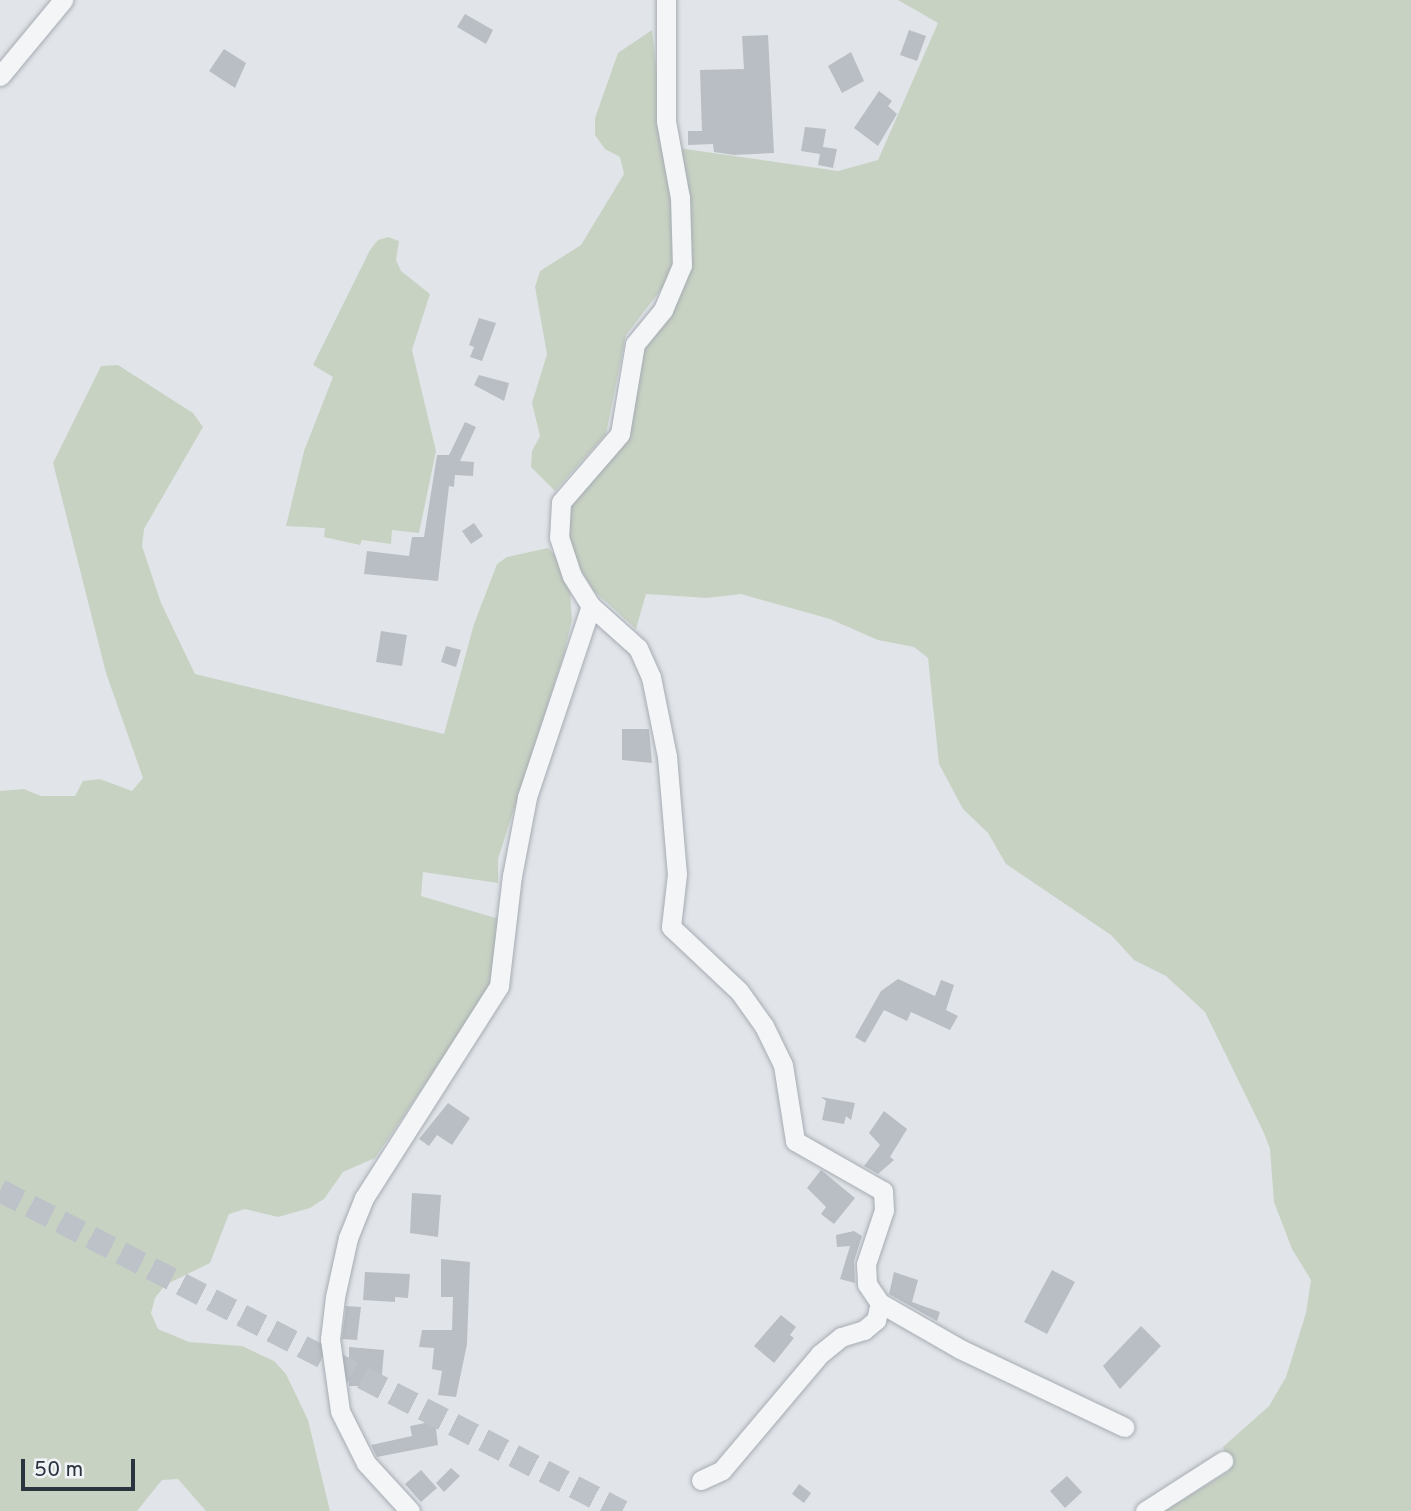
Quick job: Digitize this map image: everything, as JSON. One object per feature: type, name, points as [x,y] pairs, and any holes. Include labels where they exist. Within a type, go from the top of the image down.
[{"type":"street","points":[[0,76],[63,0]]},
{"type":"street","points":[[666,0],[666,121],[680,198],[682,265],[663,310],[635,344],[620,433],[561,502],[559,537],[572,576],[592,606],[638,648],[663,723],[677,874],[671,927],[739,991],[764,1026],[783,1065],[795,1141],[883,1191],[886,1201],[866,1265],[867,1284],[880,1303],[960,1349],[1124,1427]]},
{"type":"street","points":[[410,1511],[366,1462],[340,1411],[330,1339],[335,1297],[348,1238],[364,1198],[499,986],[512,876],[527,797],[592,606]]},
{"type":"street","points":[[701,1480],[722,1470],[820,1354],[841,1337],[864,1330],[876,1320],[880,1303]]},
{"type":"street","points":[[1144,1511],[1223,1461]]},
{"type":"green space","points":[[898,0],[1411,0],[1411,1511],[1165,1511],[1229,1471],[1223,1447],[1269,1406],[1286,1377],[1306,1313],[1311,1280],[1292,1249],[1274,1202],[1270,1149],[1264,1133],[1205,1012],[1166,976],[1134,960],[1111,935],[1006,864],[988,833],[963,809],[939,764],[928,658],[914,647],[878,640],[830,619],[741,594],[707,598],[646,594],[636,629],[594,591],[574,559],[566,526],[567,510],[620,444],[639,349],[674,303],[689,273],[687,201],[678,148],[838,171],[878,160],[938,23]]},
{"type":"green space","points":[[652,30],[673,213],[672,266],[666,283],[626,335],[606,434],[555,491],[531,467],[532,451],[540,436],[532,403],[547,354],[535,287],[540,271],[581,245],[624,174],[620,157],[605,149],[595,135],[595,118],[618,53]]},
{"type":"green space","points":[[388,237],[399,241],[396,260],[401,271],[430,294],[412,350],[436,451],[419,533],[392,530],[391,544],[362,540],[360,545],[324,537],[325,528],[286,526],[304,451],[333,377],[313,365],[370,250],[378,240]]},
{"type":"green space","points":[[118,365],[193,413],[203,427],[144,529],[142,546],[161,603],[195,674],[444,734],[474,624],[497,564],[507,557],[548,548],[556,556],[570,592],[572,619],[564,654],[498,859],[498,883],[423,872],[421,896],[499,919],[492,982],[486,994],[375,1158],[343,1172],[324,1199],[310,1208],[278,1217],[245,1209],[229,1214],[210,1263],[165,1285],[155,1298],[151,1313],[158,1329],[189,1342],[242,1346],[274,1361],[286,1374],[308,1420],[330,1511],[206,1511],[178,1479],[162,1480],[137,1511],[0,1511],[0,791],[24,789],[41,796],[75,796],[83,781],[100,779],[132,791],[143,778],[106,673],[53,463],[101,366]]},
{"type":"building","points":[[465,14],[493,30],[486,44],[457,27]]},
{"type":"building","points":[[909,30],[926,36],[917,61],[900,55]]},
{"type":"building","points":[[768,35],[774,153],[734,155],[714,152],[713,144],[688,145],[688,131],[702,131],[700,70],[744,69],[742,36]]},
{"type":"building","points":[[224,49],[246,63],[235,88],[209,71]]},
{"type":"building","points":[[851,52],[864,81],[842,93],[828,66]]},
{"type":"building","points":[[879,91],[892,101],[888,106],[897,114],[878,146],[854,128]]},
{"type":"building","points":[[805,127],[826,129],[823,147],[837,149],[833,168],[818,165],[820,154],[801,151]]},
{"type":"building","points":[[479,318],[496,323],[482,361],[470,357],[474,347],[469,345]]},
{"type":"building","points":[[479,375],[509,383],[504,401],[474,385]]},
{"type":"building","points":[[465,422],[476,427],[460,461],[474,462],[473,476],[455,475],[454,487],[449,486],[438,581],[364,574],[367,551],[409,556],[412,537],[424,537],[437,455],[449,455]]},
{"type":"building","points":[[474,523],[483,536],[471,544],[462,531]]},
{"type":"building","points":[[381,631],[407,635],[402,666],[376,662]]},
{"type":"building","points":[[446,646],[461,650],[456,667],[441,662]]},
{"type":"building","points":[[622,729],[649,729],[652,763],[622,760]]},
{"type":"building","points":[[898,979],[935,996],[941,980],[954,985],[946,1010],[958,1016],[950,1030],[911,1012],[907,1021],[884,1010],[865,1043],[855,1037],[881,991]]},
{"type":"building","points":[[821,1097],[855,1103],[851,1120],[846,1116],[844,1124],[822,1120],[826,1101]]},
{"type":"building","points":[[448,1103],[470,1118],[452,1145],[437,1135],[429,1146],[419,1139]]},
{"type":"building","points":[[884,1111],[907,1129],[890,1157],[894,1160],[878,1174],[864,1166],[880,1145],[869,1133]]},
{"type":"building","points":[[821,1170],[855,1198],[834,1224],[821,1214],[826,1207],[807,1188]]},
{"type":"building","points":[[412,1193],[441,1195],[438,1237],[410,1233]]},
{"type":"building","points":[[854,1231],[862,1236],[854,1261],[855,1283],[840,1279],[850,1246],[837,1247],[836,1235]]},
{"type":"building","points":[[441,1259],[470,1262],[467,1344],[456,1397],[438,1395],[442,1371],[432,1369],[434,1348],[419,1347],[422,1330],[452,1330],[453,1297],[441,1297]]},
{"type":"building","points":[[1052,1270],[1075,1282],[1047,1334],[1024,1322]]},
{"type":"building","points":[[365,1272],[410,1274],[408,1298],[395,1297],[395,1302],[363,1300]]},
{"type":"building","points":[[894,1272],[918,1280],[912,1302],[940,1312],[937,1321],[889,1294]]},
{"type":"building","points":[[346,1306],[361,1307],[357,1340],[342,1339]]},
{"type":"building","points":[[781,1315],[796,1327],[790,1335],[794,1338],[774,1363],[754,1346]]},
{"type":"building","points":[[1141,1326],[1161,1346],[1120,1389],[1103,1366]]},
{"type":"building","points":[[349,1347],[384,1350],[381,1386],[349,1386]]},
{"type":"building","points":[[435,1421],[438,1445],[377,1457],[371,1445],[412,1436],[410,1426]]},
{"type":"building","points":[[451,1468],[460,1476],[444,1492],[436,1483]]},
{"type":"building","points":[[421,1470],[437,1488],[421,1502],[405,1484]]},
{"type":"building","points":[[1067,1476],[1082,1492],[1065,1508],[1050,1491]]},
{"type":"building","points":[[799,1484],[811,1493],[804,1503],[792,1494]]},
{"type":"tunnel","points":[[0,1190],[622,1511]]}]
